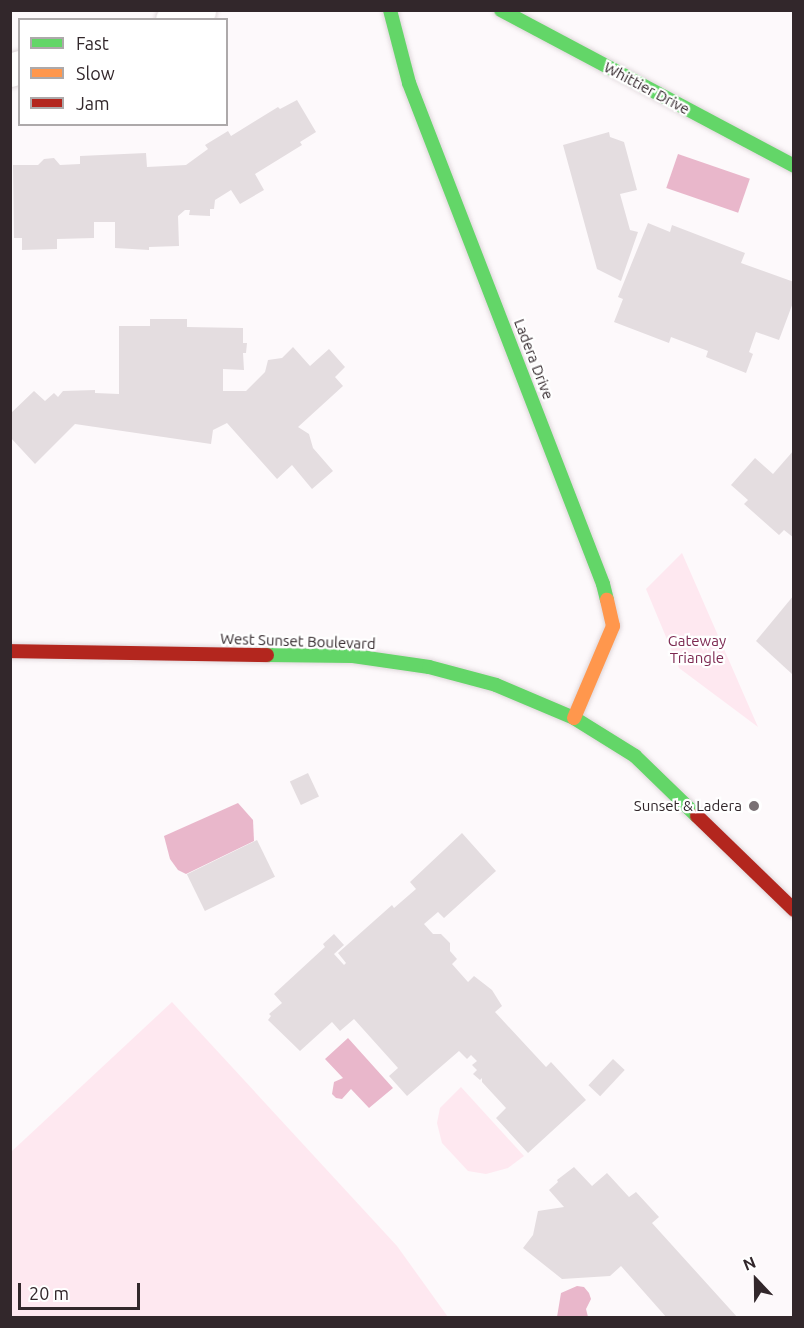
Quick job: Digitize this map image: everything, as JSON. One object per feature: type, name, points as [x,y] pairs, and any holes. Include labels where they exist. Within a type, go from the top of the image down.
[{"type":"street","points":[[177,18],[199,10]]},
{"type":"street","points":[[391,11],[409,10]]},
{"type":"street","name":"Whittier Drive","points":[[501,10],[794,166]]},
{"type":"street","name":"Ladera Drive","points":[[391,11],[409,83],[603,584],[613,626],[574,718]]},
{"type":"street","name":"West Sunset Boulevard","points":[[10,651],[353,656],[429,667],[496,685],[574,718],[635,756],[794,910]]},
{"type":"green space","name":"Gateway Triangle","points":[[682,553],[758,727],[679,668],[646,589]]},
{"type":"green space","points":[[172,1002],[397,1246],[448,1317],[11,1317],[11,1152]]},
{"type":"green space","points":[[461,1087],[524,1156],[508,1168],[486,1174],[468,1171],[442,1143],[437,1123],[440,1108]]},
{"type":"shaded area","points":[[678,154],[750,179],[738,213],[666,188]]},
{"type":"shaded area","points":[[238,803],[253,820],[254,841],[186,874],[178,870],[170,859],[164,836]]},
{"type":"shaded area","points":[[348,1038],[393,1088],[369,1108],[351,1089],[342,1099],[332,1094],[334,1082],[343,1078],[325,1059]]},
{"type":"shaded area","points":[[577,1286],[584,1287],[589,1293],[591,1299],[586,1309],[588,1317],[557,1317],[561,1293]]},
{"type":"building","points":[[297,100],[316,132],[300,142],[302,145],[255,174],[264,190],[240,204],[231,190],[215,200],[214,209],[210,209],[210,216],[189,215],[190,210],[185,210],[178,216],[179,246],[149,247],[149,250],[115,248],[115,222],[94,222],[94,238],[57,239],[57,249],[22,250],[22,238],[14,238],[13,165],[38,165],[44,159],[54,158],[60,165],[80,164],[80,156],[146,153],[147,167],[186,165],[208,149],[205,145],[228,131],[231,136],[278,107],[280,109]]},
{"type":"building","points":[[609,132],[610,137],[624,142],[637,190],[620,194],[630,230],[638,232],[621,281],[597,269],[563,145]]},
{"type":"building","points":[[648,223],[670,232],[672,225],[745,253],[741,263],[794,282],[794,300],[779,340],[756,332],[749,352],[753,354],[746,373],[706,357],[708,351],[671,337],[669,343],[614,322],[623,299],[618,297]]},
{"type":"building","points":[[150,319],[187,319],[187,327],[243,328],[243,343],[247,343],[246,353],[243,353],[244,370],[223,369],[223,391],[246,391],[265,372],[268,360],[282,358],[293,347],[310,366],[329,349],[345,367],[335,377],[343,386],[298,427],[309,434],[313,448],[333,471],[312,489],[292,465],[277,479],[227,423],[213,430],[211,444],[75,424],[35,464],[10,437],[10,414],[34,391],[45,401],[54,393],[58,397],[63,391],[95,390],[95,393],[119,394],[119,326],[150,326]]},
{"type":"building","points":[[794,450],[794,538],[784,530],[779,535],[744,504],[748,500],[731,485],[755,458],[773,474]]},
{"type":"building","points":[[794,595],[794,671],[792,674],[756,641]]},
{"type":"building","points":[[308,773],[319,797],[301,805],[290,781]]},
{"type":"building","points":[[462,833],[496,871],[444,918],[438,912],[424,924],[433,934],[441,934],[450,943],[450,951],[457,959],[452,964],[468,982],[474,976],[492,990],[502,1006],[495,1012],[546,1067],[551,1062],[586,1100],[528,1153],[496,1118],[506,1108],[482,1082],[482,1078],[480,1080],[473,1074],[477,1070],[472,1065],[477,1061],[471,1055],[467,1059],[459,1051],[407,1096],[389,1076],[398,1068],[354,1019],[340,1031],[332,1022],[300,1051],[268,1020],[271,1016],[269,1014],[282,1003],[274,994],[325,947],[323,944],[334,934],[344,945],[334,954],[344,965],[346,963],[338,953],[392,905],[394,908],[416,889],[410,882]]},
{"type":"building","points":[[257,840],[275,877],[205,911],[187,874]]},
{"type":"building","points":[[613,1059],[625,1070],[600,1096],[588,1085]]},
{"type":"building","points":[[574,1167],[592,1186],[607,1173],[629,1197],[636,1192],[659,1217],[652,1223],[738,1318],[667,1318],[621,1266],[610,1276],[562,1279],[523,1248],[533,1235],[538,1211],[564,1207],[549,1190],[558,1182],[557,1180]]},
{"type":"traffic: fast","points":[[390,10],[409,83],[603,584],[607,600]]},
{"type":"traffic: fast","points":[[501,10],[794,166]]},
{"type":"traffic: fast","points":[[267,655],[353,656],[429,667],[496,685],[574,718],[635,756],[697,816]]},
{"type":"traffic: slow","points":[[574,718],[613,626],[607,600]]},
{"type":"traffic: jam","points":[[10,651],[267,655]]},
{"type":"traffic: jam","points":[[697,816],[794,910]]},
{"type":"place","name":"Sunset & Ladera","points":[[754,806]]}]
